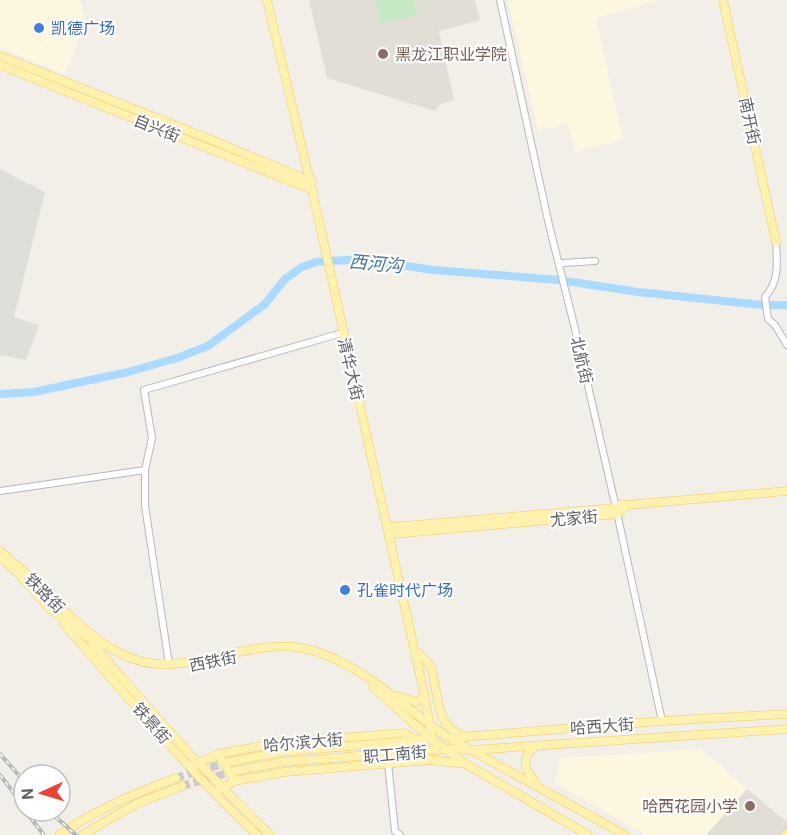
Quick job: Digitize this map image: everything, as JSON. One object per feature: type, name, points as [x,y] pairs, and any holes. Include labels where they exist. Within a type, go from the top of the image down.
[{"type":"main road","name":"清华大街","points":[[270,0],[419,653],[433,727],[431,739]]},
{"type":"main road","name":"南开街","points":[[723,0],[776,242]]},
{"type":"main road","name":"自兴街","points":[[0,56],[202,136],[312,185]]},
{"type":"main road","name":"自兴街","points":[[0,65],[312,185]]},
{"type":"main road","name":"清华大街","points":[[337,300],[342,333],[433,727]]},
{"type":"main road","name":"尤家街","points":[[392,530],[616,511],[625,502],[787,489]]},
{"type":"main road","name":"铁路街","points":[[0,551],[43,588],[87,638]]},
{"type":"main road","name":"铁路街","points":[[0,558],[17,572],[50,608]]},
{"type":"main road","name":"西铁街","points":[[60,607],[89,633],[115,651],[137,661],[169,664],[278,646],[302,648],[342,663],[384,692]]},
{"type":"main road","name":"西铁街","points":[[50,608],[87,638],[121,659],[135,664],[155,668],[183,667],[249,654],[288,651],[322,659],[344,668],[384,692]]},
{"type":"main road","name":"铁景街","points":[[50,608],[194,765],[222,788],[270,835]]},
{"type":"main road","name":"铁景街","points":[[87,638],[214,792],[257,835]]},
{"type":"main road","points":[[419,653],[430,667],[444,723],[453,731],[468,736]]},
{"type":"main road","points":[[384,692],[416,702],[422,698],[424,693]]},
{"type":"main road","points":[[384,692],[403,714],[431,739],[466,764],[588,835]]},
{"type":"main road","points":[[384,692],[449,738],[625,835]]},
{"type":"main road","points":[[403,714],[405,737]]},
{"type":"main road","name":"哈西大街","points":[[405,737],[417,741],[662,721],[787,714]]},
{"type":"main road","name":"哈西大街","points":[[448,749],[471,750],[787,729]]},
{"type":"main road","name":"哈尔滨大街","points":[[194,765],[218,754],[278,742],[405,737]]},
{"type":"main road","name":"职工南街","points":[[229,762],[280,752],[405,737]]},
{"type":"main road","points":[[537,746],[527,756],[526,768],[527,773],[540,787]]},
{"type":"main road","name":"职工南街","points":[[235,771],[282,762],[448,749]]},
{"type":"main road","points":[[218,754],[235,781]]},
{"type":"main road","name":"职工南街","points":[[388,763],[431,760],[466,764]]},
{"type":"main road","name":"哈尔滨大街","points":[[214,792],[235,781],[284,772],[388,763]]},
{"type":"main road","points":[[59,835],[107,807],[176,778]]},
{"type":"main road","points":[[82,835],[136,804],[182,786]]},
{"type":"street","name":"北航街","points":[[500,0],[662,721]]},
{"type":"street","points":[[776,242],[777,274],[770,292],[765,297],[768,319],[775,325],[787,345]]},
{"type":"street","points":[[563,263],[595,261]]},
{"type":"street","points":[[169,664],[145,506],[145,470],[152,438],[144,390],[342,333]]},
{"type":"street","points":[[0,491],[145,470]]},
{"type":"street","points":[[388,763],[395,831],[400,835]]},
{"type":"shaded area","name":"凯德广场","points":[[0,0],[80,0],[86,22],[65,74],[0,48]]},
{"type":"shaded area","name":"黑龙江职业学院","points":[[309,0],[475,0],[480,20],[439,31],[454,100],[441,104],[435,111],[327,78]]},
{"type":"shaded area","points":[[508,0],[662,0],[596,18],[623,140],[575,152],[568,124],[538,131]]},
{"type":"shaded area","points":[[0,169],[45,192],[14,317],[39,325],[26,360],[0,355]]},
{"type":"shaded area","points":[[701,749],[747,789],[706,835],[646,835],[555,783],[560,758]]},
{"type":"shaded area","name":"哈西花园小学","points":[[747,789],[787,822],[787,829],[781,835],[706,835]]},
{"type":"green space","points":[[375,0],[414,0],[417,15],[381,23]]},
{"type":"waterway","name":"西河沟","points":[[0,394],[34,392],[128,372],[177,358],[208,346],[265,304],[285,279],[302,267],[316,262],[362,259],[433,270],[559,280],[638,292],[762,305],[787,305]]},
{"type":"tunnel","points":[[176,778],[228,762]]},
{"type":"tunnel","points":[[182,786],[235,771]]},
{"type":"railway","points":[[0,754],[12,768]]},
{"type":"railway","points":[[0,775],[12,790]]},
{"type":"railway","points":[[34,823],[44,835]]},
{"type":"railway","points":[[62,823],[76,835]]},
{"type":"place","name":"凯德广场","points":[[39,28]]},
{"type":"place","name":"黑龙江职业学院","points":[[383,54]]},
{"type":"place","name":"孔雀时代广场","points":[[345,590]]},
{"type":"place","name":"哈西花园小学","points":[[750,806]]}]
